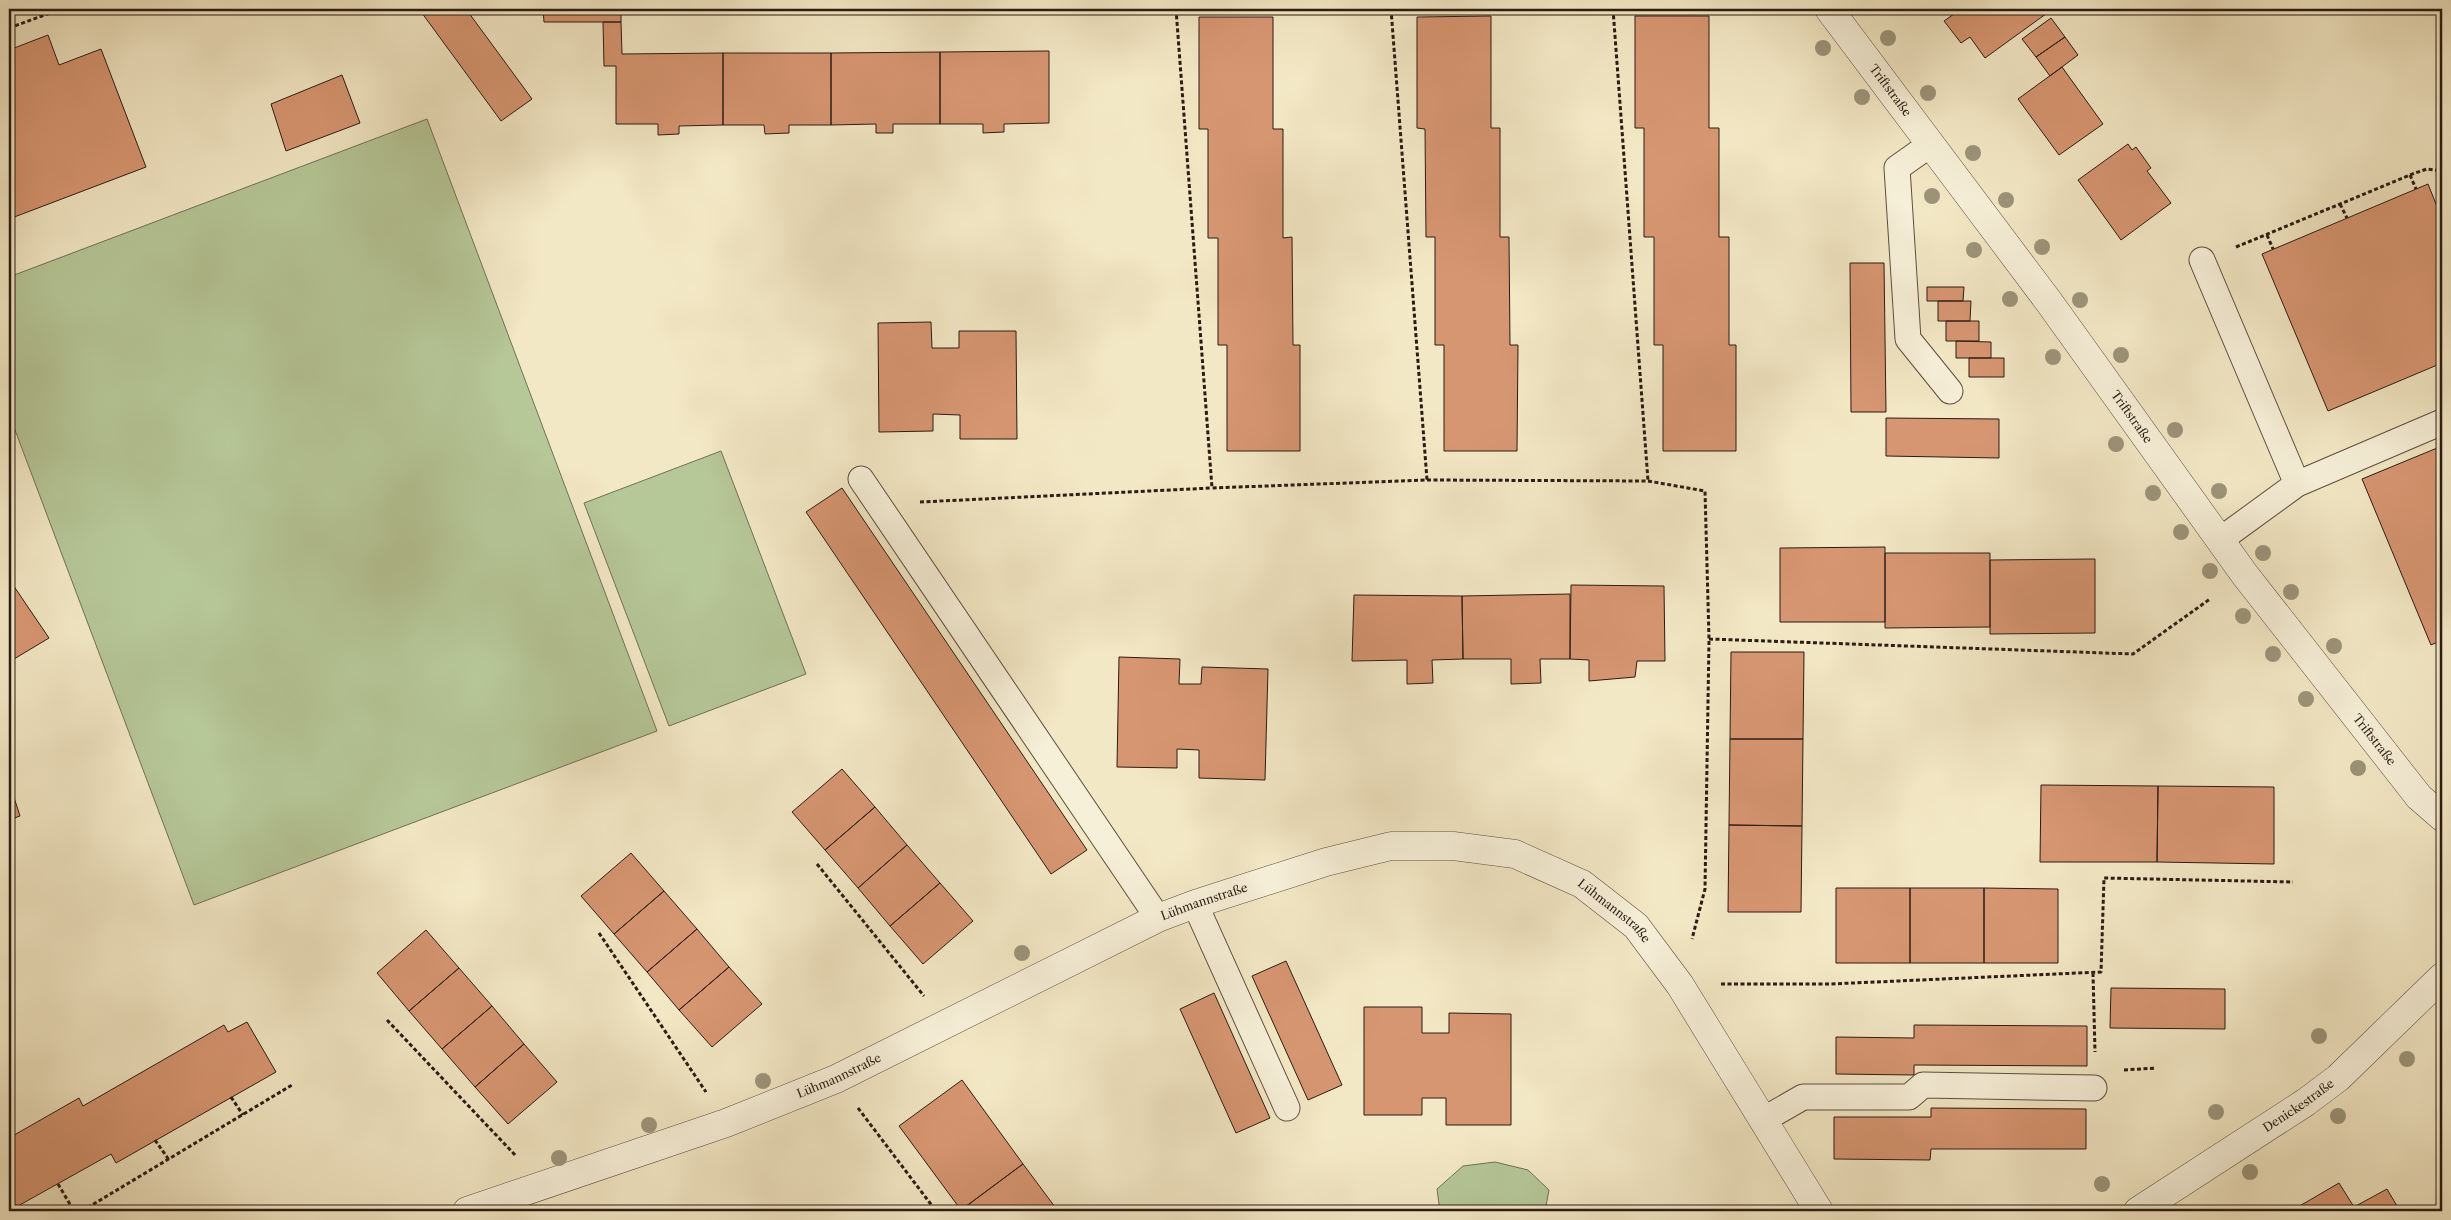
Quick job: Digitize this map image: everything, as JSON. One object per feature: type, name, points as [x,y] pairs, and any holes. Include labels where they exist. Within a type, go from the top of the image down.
[{"type":"street","name":"Triftstraße","points":[[1829,9],[2049,302],[2245,575],[2419,797],[2442,818]]},
{"type":"street","name":"Lühmannstraße","points":[[467,1211],[726,1123],[836,1079],[1158,918],[1195,904],[1326,862],[1391,846],[1453,846],[1515,854],[1582,884],[1636,926],[1680,985],[1819,1211]]},
{"type":"street","name":"Denickestraße","points":[[2138,1211],[2298,1108],[2338,1078],[2442,977]]},
{"type":"lane","points":[[1930,144],[1897,168],[1908,339],[1950,391]]},
{"type":"lane","points":[[2202,260],[2297,484]]},
{"type":"lane","points":[[2220,540],[2297,484],[2442,422]]},
{"type":"lane","points":[[860,479],[1158,918]]},
{"type":"lane","points":[[1195,904],[1286,1108]]},
{"type":"lane","points":[[1763,1120],[1803,1097],[1909,1096],[1923,1085],[2094,1088]]},
{"type":"path","points":[[9,28],[61,9]]},
{"type":"path","points":[[1176,9],[1212,488]]},
{"type":"path","points":[[1391,9],[1427,480]]},
{"type":"path","points":[[1613,9],[1648,481]]},
{"type":"path","points":[[2202,260],[2410,175],[2427,170],[2442,171]]},
{"type":"path","points":[[2410,175],[2416,189]]},
{"type":"path","points":[[2340,204],[2347,218]]},
{"type":"path","points":[[2266,235],[2273,249]]},
{"type":"path","points":[[877,504],[1427,480],[1648,481],[1705,491],[1709,639],[1705,889],[1680,985],[1830,984],[2101,972],[2104,878],[2293,882]]},
{"type":"path","points":[[1709,639],[2133,654],[2210,599]]},
{"type":"path","points":[[817,864],[946,1024]]},
{"type":"path","points":[[599,933],[726,1123]]},
{"type":"path","points":[[2093,973],[2094,1088]]},
{"type":"path","points":[[387,1020],[542,1184]]},
{"type":"path","points":[[2123,1070],[2156,1068]]},
{"type":"path","points":[[836,1079],[936,1211]]},
{"type":"path","points":[[82,1211],[292,1086]]},
{"type":"path","points":[[231,1097],[243,1116]]},
{"type":"path","points":[[155,1140],[169,1160]]},
{"type":"path","points":[[58,1184],[74,1211]]},
{"type":"green space","points":[[427,119],[657,731],[194,905],[9,414],[9,277]]},
{"type":"green space","points":[[721,451],[806,674],[669,726],[584,503]]},
{"type":"green space","points":[[1495,1162],[1528,1170],[1549,1190],[1545,1211],[1440,1211],[1437,1189],[1463,1166]]},
{"type":"building","points":[[419,9],[466,9],[532,99],[501,121]]},
{"type":"building","points":[[543,9],[621,9],[621,22],[544,22]]},
{"type":"building","points":[[1949,9],[2048,9],[2050,11],[1985,58],[1970,37],[1961,43],[1944,21],[1954,14]]},
{"type":"building","points":[[1491,16],[1491,128],[1500,128],[1500,237],[1509,237],[1510,345],[1518,345],[1517,451],[1444,451],[1444,345],[1435,345],[1435,237],[1426,237],[1425,129],[1417,128],[1417,17]]},
{"type":"building","points":[[1635,16],[1709,16],[1709,128],[1719,128],[1719,237],[1729,237],[1729,345],[1736,345],[1736,451],[1663,451],[1663,345],[1654,345],[1654,237],[1644,237],[1644,128],[1635,128]]},
{"type":"building","points":[[1199,17],[1273,17],[1273,129],[1283,129],[1283,238],[1292,237],[1293,345],[1300,345],[1300,451],[1227,451],[1227,345],[1218,345],[1218,238],[1208,238],[1208,129],[1199,129]]},
{"type":"building","points":[[2051,18],[2065,37],[2036,57],[2022,39]]},
{"type":"building","points":[[603,22],[621,22],[622,54],[723,53],[723,125],[679,126],[679,134],[658,135],[658,124],[616,124],[616,66],[604,66]]},
{"type":"building","points":[[48,35],[59,65],[101,49],[146,167],[9,219],[9,50]]},
{"type":"building","points":[[2065,37],[2078,55],[2050,76],[2036,57]]},
{"type":"building","points":[[1049,51],[1049,123],[1004,124],[1004,132],[983,133],[983,124],[940,124],[940,52]]},
{"type":"building","points":[[940,52],[940,124],[893,124],[893,133],[876,133],[876,124],[831,125],[831,53]]},
{"type":"building","points":[[723,53],[831,53],[831,125],[789,125],[789,133],[765,134],[764,125],[723,125]]},
{"type":"building","points":[[2062,67],[2103,124],[2059,155],[2018,99]]},
{"type":"building","points":[[342,75],[360,123],[286,151],[271,104]]},
{"type":"building","points":[[2128,144],[2132,150],[2136,147],[2151,168],[2147,171],[2171,203],[2121,240],[2078,180]]},
{"type":"building","points":[[2428,184],[2442,219],[2442,363],[2328,411],[2262,254]]},
{"type":"building","points":[[1850,263],[1884,263],[1886,412],[1851,412]]},
{"type":"building","points":[[1927,287],[1964,287],[1963,301],[1927,301]]},
{"type":"building","points":[[1938,301],[1971,301],[1970,321],[1938,321]]},
{"type":"building","points":[[1946,321],[1979,321],[1979,341],[1946,341]]},
{"type":"building","points":[[931,322],[932,348],[959,348],[959,331],[1016,331],[1017,439],[960,439],[960,415],[933,414],[933,431],[879,432],[878,323]]},
{"type":"building","points":[[1956,341],[1991,342],[1991,358],[1956,358]]},
{"type":"building","points":[[1969,358],[2004,358],[2004,377],[1969,377]]},
{"type":"building","points":[[1886,418],[1999,419],[1999,458],[1886,456]]},
{"type":"building","points":[[2442,446],[2442,640],[2431,645],[2362,479]]},
{"type":"building","points":[[842,488],[1087,850],[1051,874],[806,512]]},
{"type":"building","points":[[1885,547],[1885,622],[1780,622],[1780,548]]},
{"type":"building","points":[[1885,553],[1990,553],[1990,627],[1885,628]]},
{"type":"building","points":[[2095,559],[2095,633],[1990,634],[1990,560]]},
{"type":"building","points":[[9,579],[49,638],[9,662]]},
{"type":"building","points":[[1571,585],[1664,586],[1665,661],[1637,661],[1635,677],[1589,681],[1589,660],[1570,659]]},
{"type":"building","points":[[1570,594],[1570,659],[1540,659],[1541,683],[1511,684],[1511,659],[1463,659],[1462,596]]},
{"type":"building","points":[[1354,595],[1462,596],[1463,659],[1432,660],[1433,683],[1407,684],[1407,660],[1352,661]]},
{"type":"building","points":[[1731,652],[1804,652],[1803,739],[1730,739]]},
{"type":"building","points":[[1119,657],[1180,659],[1179,684],[1201,684],[1202,667],[1268,669],[1265,780],[1199,778],[1199,750],[1177,749],[1177,768],[1117,767]]},
{"type":"building","points":[[1730,739],[1803,739],[1802,826],[1729,825]]},
{"type":"building","points":[[842,769],[875,807],[825,850],[792,812]]},
{"type":"building","points":[[9,782],[20,816],[9,820]]},
{"type":"building","points":[[2041,785],[2158,786],[2157,862],[2040,862]]},
{"type":"building","points":[[2158,786],[2274,787],[2274,864],[2157,862]]},
{"type":"building","points":[[875,807],[907,845],[858,888],[825,850]]},
{"type":"building","points":[[1729,825],[1802,826],[1801,912],[1728,912]]},
{"type":"building","points":[[907,845],[940,883],[890,926],[858,888]]},
{"type":"building","points":[[631,853],[664,891],[614,934],[581,896]]},
{"type":"building","points":[[940,883],[973,921],[923,964],[890,926]]},
{"type":"building","points":[[1836,888],[1910,888],[1910,963],[1836,963]]},
{"type":"building","points":[[1910,888],[1984,888],[1984,963],[1910,963]]},
{"type":"building","points":[[1984,888],[2058,889],[2058,963],[1984,963]]},
{"type":"building","points":[[664,891],[697,929],[647,972],[614,934]]},
{"type":"building","points":[[697,929],[729,967],[679,1010],[647,972]]},
{"type":"building","points":[[426,930],[459,968],[409,1011],[377,973]]},
{"type":"building","points":[[1286,961],[1342,1085],[1308,1100],[1252,976]]},
{"type":"building","points":[[729,967],[762,1004],[712,1047],[679,1010]]},
{"type":"building","points":[[459,968],[492,1006],[442,1049],[409,1011]]},
{"type":"building","points":[[2111,988],[2225,989],[2225,1029],[2110,1028]]},
{"type":"building","points":[[1214,993],[1270,1118],[1236,1133],[1180,1009]]},
{"type":"building","points":[[492,1006],[524,1044],[475,1087],[442,1049]]},
{"type":"building","points":[[1364,1007],[1422,1007],[1422,1033],[1449,1033],[1449,1013],[1511,1014],[1511,1125],[1446,1125],[1446,1098],[1422,1098],[1422,1115],[1364,1115]]},
{"type":"building","points":[[247,1022],[276,1072],[116,1163],[111,1154],[9,1211],[9,1138],[79,1098],[83,1106],[224,1025],[228,1032]]},
{"type":"building","points":[[1914,1025],[2087,1026],[2087,1066],[1914,1065],[1914,1075],[1836,1074],[1836,1037],[1914,1038]]},
{"type":"building","points":[[524,1044],[557,1082],[508,1124],[475,1087]]},
{"type":"building","points":[[962,1080],[1023,1164],[961,1210],[899,1126]]},
{"type":"building","points":[[1931,1108],[2086,1109],[2086,1149],[1931,1149],[1930,1160],[1834,1159],[1834,1117],[1931,1117]]},
{"type":"building","points":[[1023,1164],[1058,1211],[961,1210]]},
{"type":"building","points":[[2339,1183],[2354,1207],[2387,1189],[2400,1211],[2291,1211]]}]
